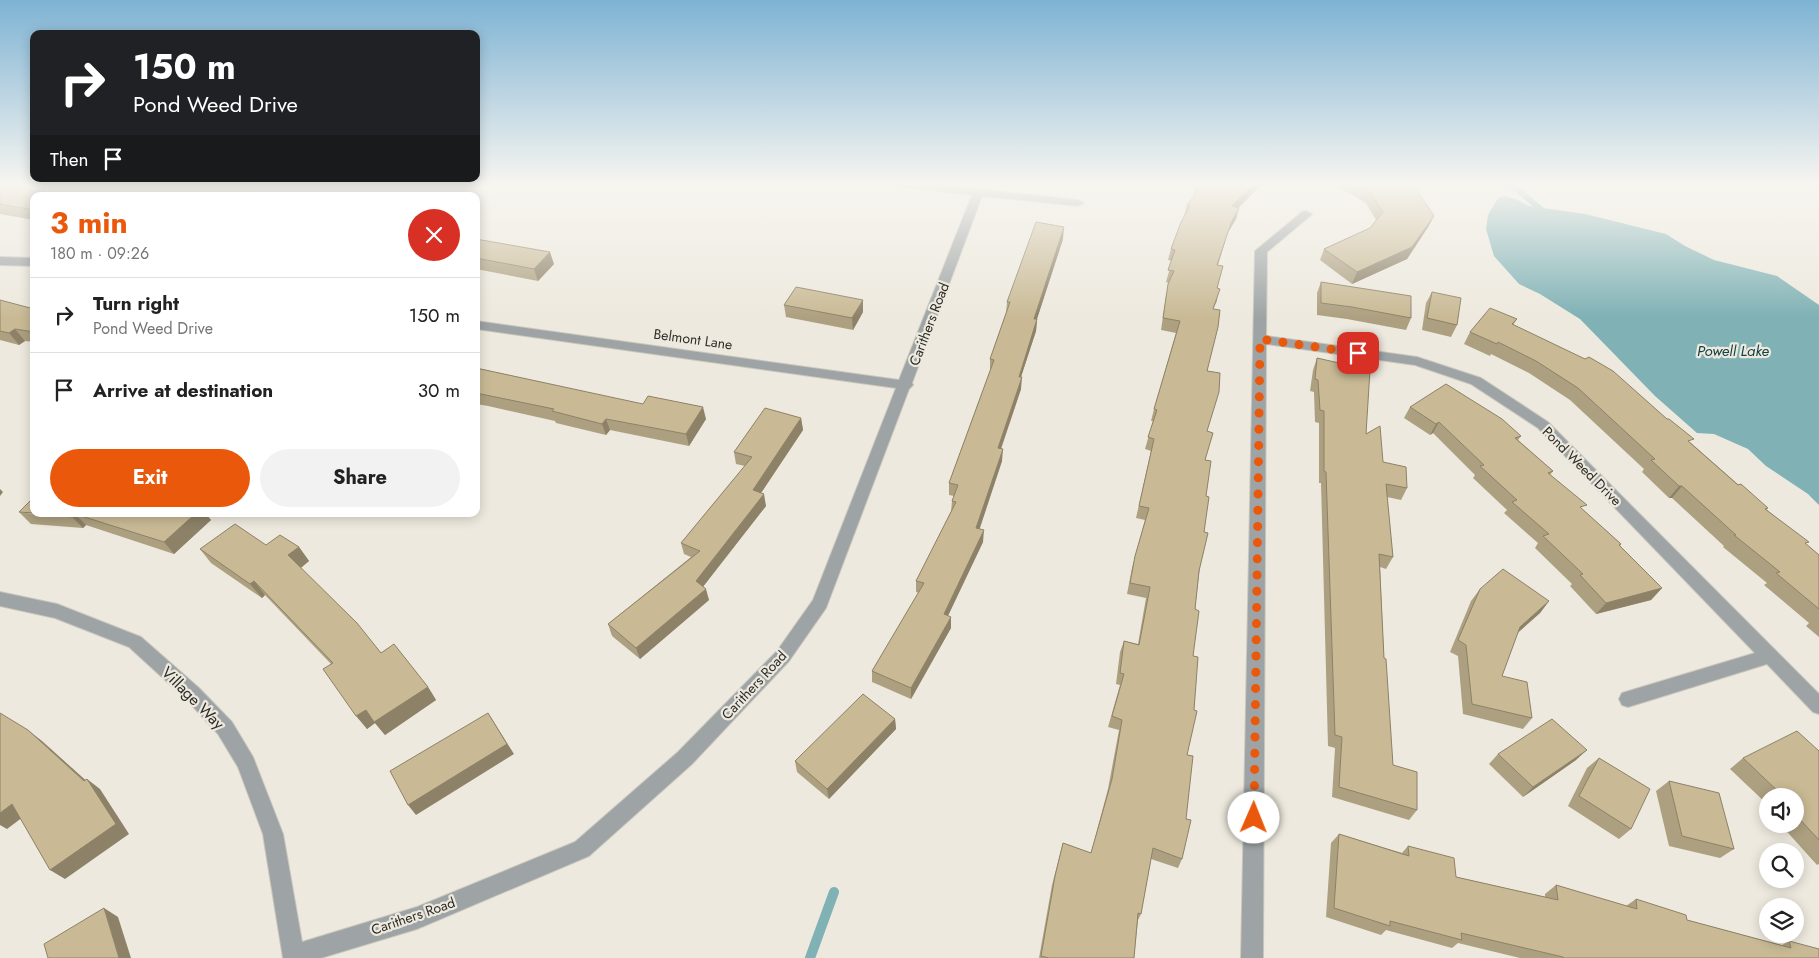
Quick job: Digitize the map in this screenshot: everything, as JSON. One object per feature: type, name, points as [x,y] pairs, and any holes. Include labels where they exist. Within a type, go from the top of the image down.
[{"type":"street","name":"Carithers Road","points":[[294,956],[417,918],[582,849],[686,758],[783,656],[820,603],[906,385],[965,229]]},
{"type":"street","points":[[1252,958],[1262,251],[1289,229]]},
{"type":"street","points":[[0,261],[30,262]]},
{"type":"street","name":"Belmont Lane","points":[[480,326],[906,385]]},
{"type":"street","name":"Pond Weed Drive","points":[[1260,339],[1417,361],[1476,381],[1543,425],[1819,706]]},
{"type":"street","name":"Village Way","points":[[0,599],[57,612],[135,642],[193,694],[225,728],[246,763],[273,834],[294,956]]},
{"type":"street","points":[[1628,699],[1769,656]]},
{"type":"water","name":"Powell Lake","points":[[1486,229],[1645,229],[1666,234],[1685,246],[1714,260],[1777,276],[1819,305],[1819,505],[1808,494],[1766,466],[1748,449],[1714,434],[1697,433],[1655,396],[1580,319],[1540,294],[1519,284],[1494,256]]},
{"type":"building","points":[[1034,229],[1063,229],[1034,319],[1037,319],[1019,377],[1022,377],[998,448],[1003,449],[976,528],[984,530],[944,614],[951,617],[911,688],[872,671],[924,583],[916,581],[956,502],[952,501],[958,485],[949,483],[994,360],[990,359],[1010,302],[1007,302]]},
{"type":"building","points":[[1179,229],[1229,229],[1217,265],[1223,266],[1217,288],[1220,289],[1213,309],[1220,310],[1218,327],[1207,371],[1220,373],[1219,392],[1207,431],[1213,433],[1205,460],[1211,461],[1206,496],[1209,497],[1204,532],[1208,533],[1199,571],[1195,609],[1199,611],[1193,656],[1198,657],[1194,710],[1197,711],[1187,755],[1193,756],[1186,819],[1191,820],[1182,859],[1153,848],[1141,914],[1138,913],[1134,958],[1049,958],[1041,956],[1055,876],[1063,843],[1091,853],[1112,779],[1122,720],[1112,716],[1124,674],[1120,673],[1124,641],[1139,645],[1150,587],[1130,583],[1135,556],[1149,508],[1139,506],[1154,439],[1148,437],[1157,410],[1154,409],[1180,321],[1163,318],[1168,284],[1174,271],[1168,270],[1175,250],[1171,249]]},
{"type":"building","points":[[1368,229],[1425,229],[1412,247],[1357,272],[1324,249]]},
{"type":"building","points":[[480,240],[550,252],[534,269],[480,259]]},
{"type":"building","points":[[1321,282],[1411,296],[1411,318],[1321,303]]},
{"type":"building","points":[[796,287],[863,300],[852,318],[784,305]]},
{"type":"building","points":[[1432,292],[1461,298],[1457,325],[1427,318]]},
{"type":"building","points":[[0,300],[30,308],[30,331],[15,329],[9,333],[0,331]]},
{"type":"building","points":[[1490,308],[1517,319],[1512,324],[1585,359],[1589,357],[1613,371],[1667,419],[1694,439],[1688,441],[1738,485],[1741,484],[1768,508],[1765,509],[1809,542],[1805,543],[1819,555],[1819,609],[1776,573],[1780,572],[1734,535],[1736,535],[1682,486],[1679,486],[1651,460],[1655,459],[1578,388],[1536,361],[1498,342],[1497,344],[1470,332]]},
{"type":"building","points":[[1317,358],[1370,370],[1366,434],[1380,426],[1383,462],[1406,467],[1407,488],[1386,484],[1393,557],[1379,554],[1384,658],[1386,659],[1393,765],[1417,772],[1417,810],[1339,787],[1342,737],[1335,735],[1326,472],[1324,471],[1324,411],[1320,410],[1318,380],[1315,379]]},
{"type":"building","points":[[480,369],[643,404],[648,396],[703,407],[686,434],[606,419],[602,424],[552,411],[554,409],[480,394]]},
{"type":"building","points":[[1446,384],[1502,419],[1521,436],[1515,438],[1553,471],[1548,473],[1587,505],[1580,507],[1621,544],[1619,545],[1662,588],[1606,603],[1580,575],[1583,574],[1543,536],[1549,534],[1512,502],[1517,500],[1480,466],[1484,465],[1439,422],[1436,424],[1410,407]]},
{"type":"building","points":[[765,408],[801,418],[753,490],[764,494],[696,581],[706,589],[636,648],[608,624],[700,551],[681,543],[752,457],[734,452]]},
{"type":"building","points":[[30,501],[30,513],[19,512]]},
{"type":"building","points":[[85,517],[192,517],[164,542]]},
{"type":"building","points":[[235,524],[266,545],[280,535],[299,547],[288,555],[357,623],[381,653],[394,644],[428,687],[374,722],[366,710],[356,716],[323,669],[333,663],[254,581],[250,584],[200,549]]},
{"type":"building","points":[[1503,569],[1549,601],[1520,627],[1502,676],[1527,682],[1532,718],[1472,704],[1466,645],[1458,640],[1480,589]]},
{"type":"building","points":[[863,694],[895,719],[827,789],[795,761]]},
{"type":"building","points":[[0,713],[28,730],[84,781],[87,779],[116,824],[50,870],[12,804],[0,813]]},
{"type":"building","points":[[488,713],[507,744],[408,805],[390,771]]},
{"type":"building","points":[[1552,719],[1587,750],[1533,787],[1498,754]]},
{"type":"building","points":[[1797,731],[1819,751],[1819,840],[1804,824],[1804,788],[1775,788],[1743,758]]},
{"type":"building","points":[[1599,758],[1650,789],[1631,829],[1579,796]]},
{"type":"building","points":[[1669,781],[1719,793],[1734,849],[1682,836]]},
{"type":"building","points":[[1339,834],[1409,856],[1408,846],[1454,858],[1456,877],[1558,900],[1556,885],[1637,909],[1636,899],[1686,915],[1687,920],[1759,939],[1759,943],[1772,943],[1791,948],[1790,943],[1796,943],[1819,949],[1819,958],[1564,958],[1461,933],[1462,940],[1390,921],[1390,926],[1334,908]]},
{"type":"building","points":[[104,908],[119,958],[48,958],[44,944]]},
{"type":"waterway","points":[[810,958],[834,892]]},
{"type":"route","points":[[1254,818],[1260,339],[1358,353]]}]
